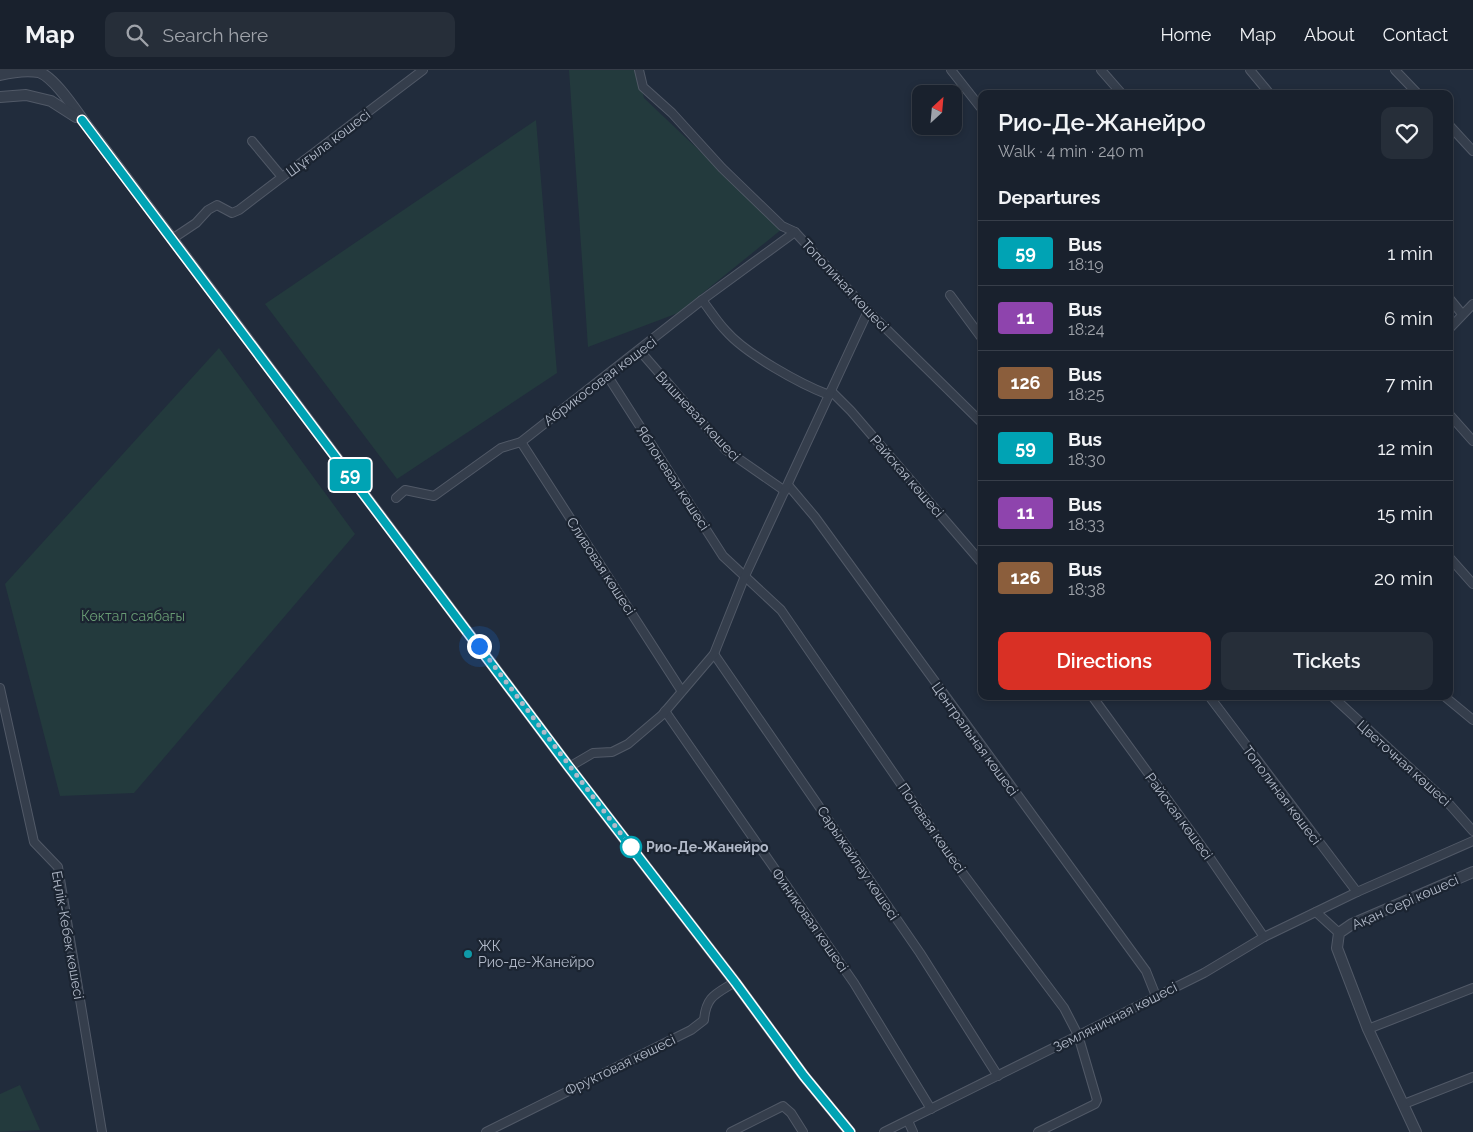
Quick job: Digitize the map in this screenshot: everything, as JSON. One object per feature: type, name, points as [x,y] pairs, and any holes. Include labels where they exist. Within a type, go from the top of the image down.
[{"type":"street","points":[[0,75],[17,70],[39,72],[51,80],[569,767],[735,982],[804,1076],[850,1132]]},
{"type":"street","name":"Шұғыла көшесі","points":[[172,239],[196,223],[208,210],[217,205],[232,213],[423,70]]},
{"type":"street","name":"Тополиная көшесі","points":[[639,70],[643,87],[672,113],[722,168],[782,226],[795,232],[868,311],[978,419]]},
{"type":"street","points":[[951,70],[978,104]]},
{"type":"street","points":[[1102,70],[1119,90]]},
{"type":"street","points":[[1250,70],[1267,90]]},
{"type":"street","points":[[1395,70],[1414,90]]},
{"type":"street","points":[[0,97],[26,95],[51,101],[82,120]]},
{"type":"street","points":[[1453,130],[1473,152]]},
{"type":"street","points":[[252,142],[282,177]]},
{"type":"street","name":"Абрикосовая көшесі","points":[[396,498],[405,490],[434,496],[501,448],[521,442],[702,300],[795,232]]},
{"type":"street","points":[[950,295],[978,332]]},
{"type":"street","name":"Райская көшесі","points":[[702,300],[726,332],[738,343],[814,389],[830,393],[851,411],[978,559]]},
{"type":"street","points":[[1453,303],[1462,314]]},
{"type":"street","points":[[1453,324],[1473,304]]},
{"type":"street","points":[[569,767],[593,753],[612,752],[628,744],[665,711],[714,654],[745,576],[868,311]]},
{"type":"street","name":"Вишневая көшесі","points":[[640,350],[726,450],[786,488]]},
{"type":"street","name":"Яблоневая көшесі","points":[[607,375],[723,556],[745,576]]},
{"type":"street","points":[[1453,418],[1473,441]]},
{"type":"street","name":"Сливовая көшесі","points":[[521,442],[682,690]]},
{"type":"street","name":"Центральная көшесі","points":[[786,488],[815,517],[1146,971],[1156,996]]},
{"type":"street","points":[[1453,562],[1473,584]]},
{"type":"street","name":"Полевая көшесі","points":[[745,576],[781,610],[958,867],[1064,1008],[1078,1035],[1096,1094],[1095,1104],[1038,1132]]},
{"type":"street","name":"Сарыжайлау көшесі","points":[[714,654],[920,953],[998,1076]]},
{"type":"street","name":"Еңлік-Кебек көшесі","points":[[0,688],[34,842],[58,867],[102,1132]]},
{"type":"street","name":"Райская көшесі","points":[[1095,700],[1210,858],[1264,937]]},
{"type":"street","name":"Тополиная көшесі","points":[[1212,700],[1357,892]]},
{"type":"street","name":"Цветочная көшесі","points":[[1336,700],[1450,804],[1473,831]]},
{"type":"street","points":[[1449,700],[1473,720]]},
{"type":"street","name":"Финиковая көшесі","points":[[665,711],[854,984],[931,1109]]},
{"type":"street","name":"Земляничная көшесі","points":[[884,1132],[1204,973],[1264,937],[1357,892],[1473,841]]},
{"type":"street","name":"Ақан Сері көшесі","points":[[1339,934],[1352,924],[1473,872]]},
{"type":"street","points":[[1316,912],[1339,934],[1337,948],[1368,1028],[1416,1132]]},
{"type":"street","name":"Фруктовая көшесі","points":[[486,1132],[692,1030],[704,1020],[705,1005],[710,998],[735,982]]},
{"type":"street","points":[[1368,1028],[1473,988]]},
{"type":"street","points":[[1404,1104],[1473,1076]]},
{"type":"street","points":[[732,1132],[783,1106],[791,1113],[804,1132]]},
{"type":"street","points":[[908,1121],[914,1132]]},
{"type":"green space","points":[[569,70],[637,70],[644,98],[782,229],[678,313],[588,347]]},
{"type":"green space","points":[[536,120],[557,373],[397,479],[265,304]]},
{"type":"green space","name":"Көктал саябағы","points":[[219,348],[355,534],[134,793],[60,796],[5,584]]},
{"type":"green space","points":[[20,1085],[40,1130],[0,1132],[0,1094]]},
{"type":"bus line","name":"59","points":[[82,120],[417,562],[569,767],[735,982],[804,1076],[850,1132]]},
{"type":"place","name":"Рио-Де-Жанейро","points":[[631,847]]},
{"type":"place","name":"ЖК Рио-де-Жанейро","points":[[468,954]]},
{"type":"route","points":[[479,646],[631,847]]}]
